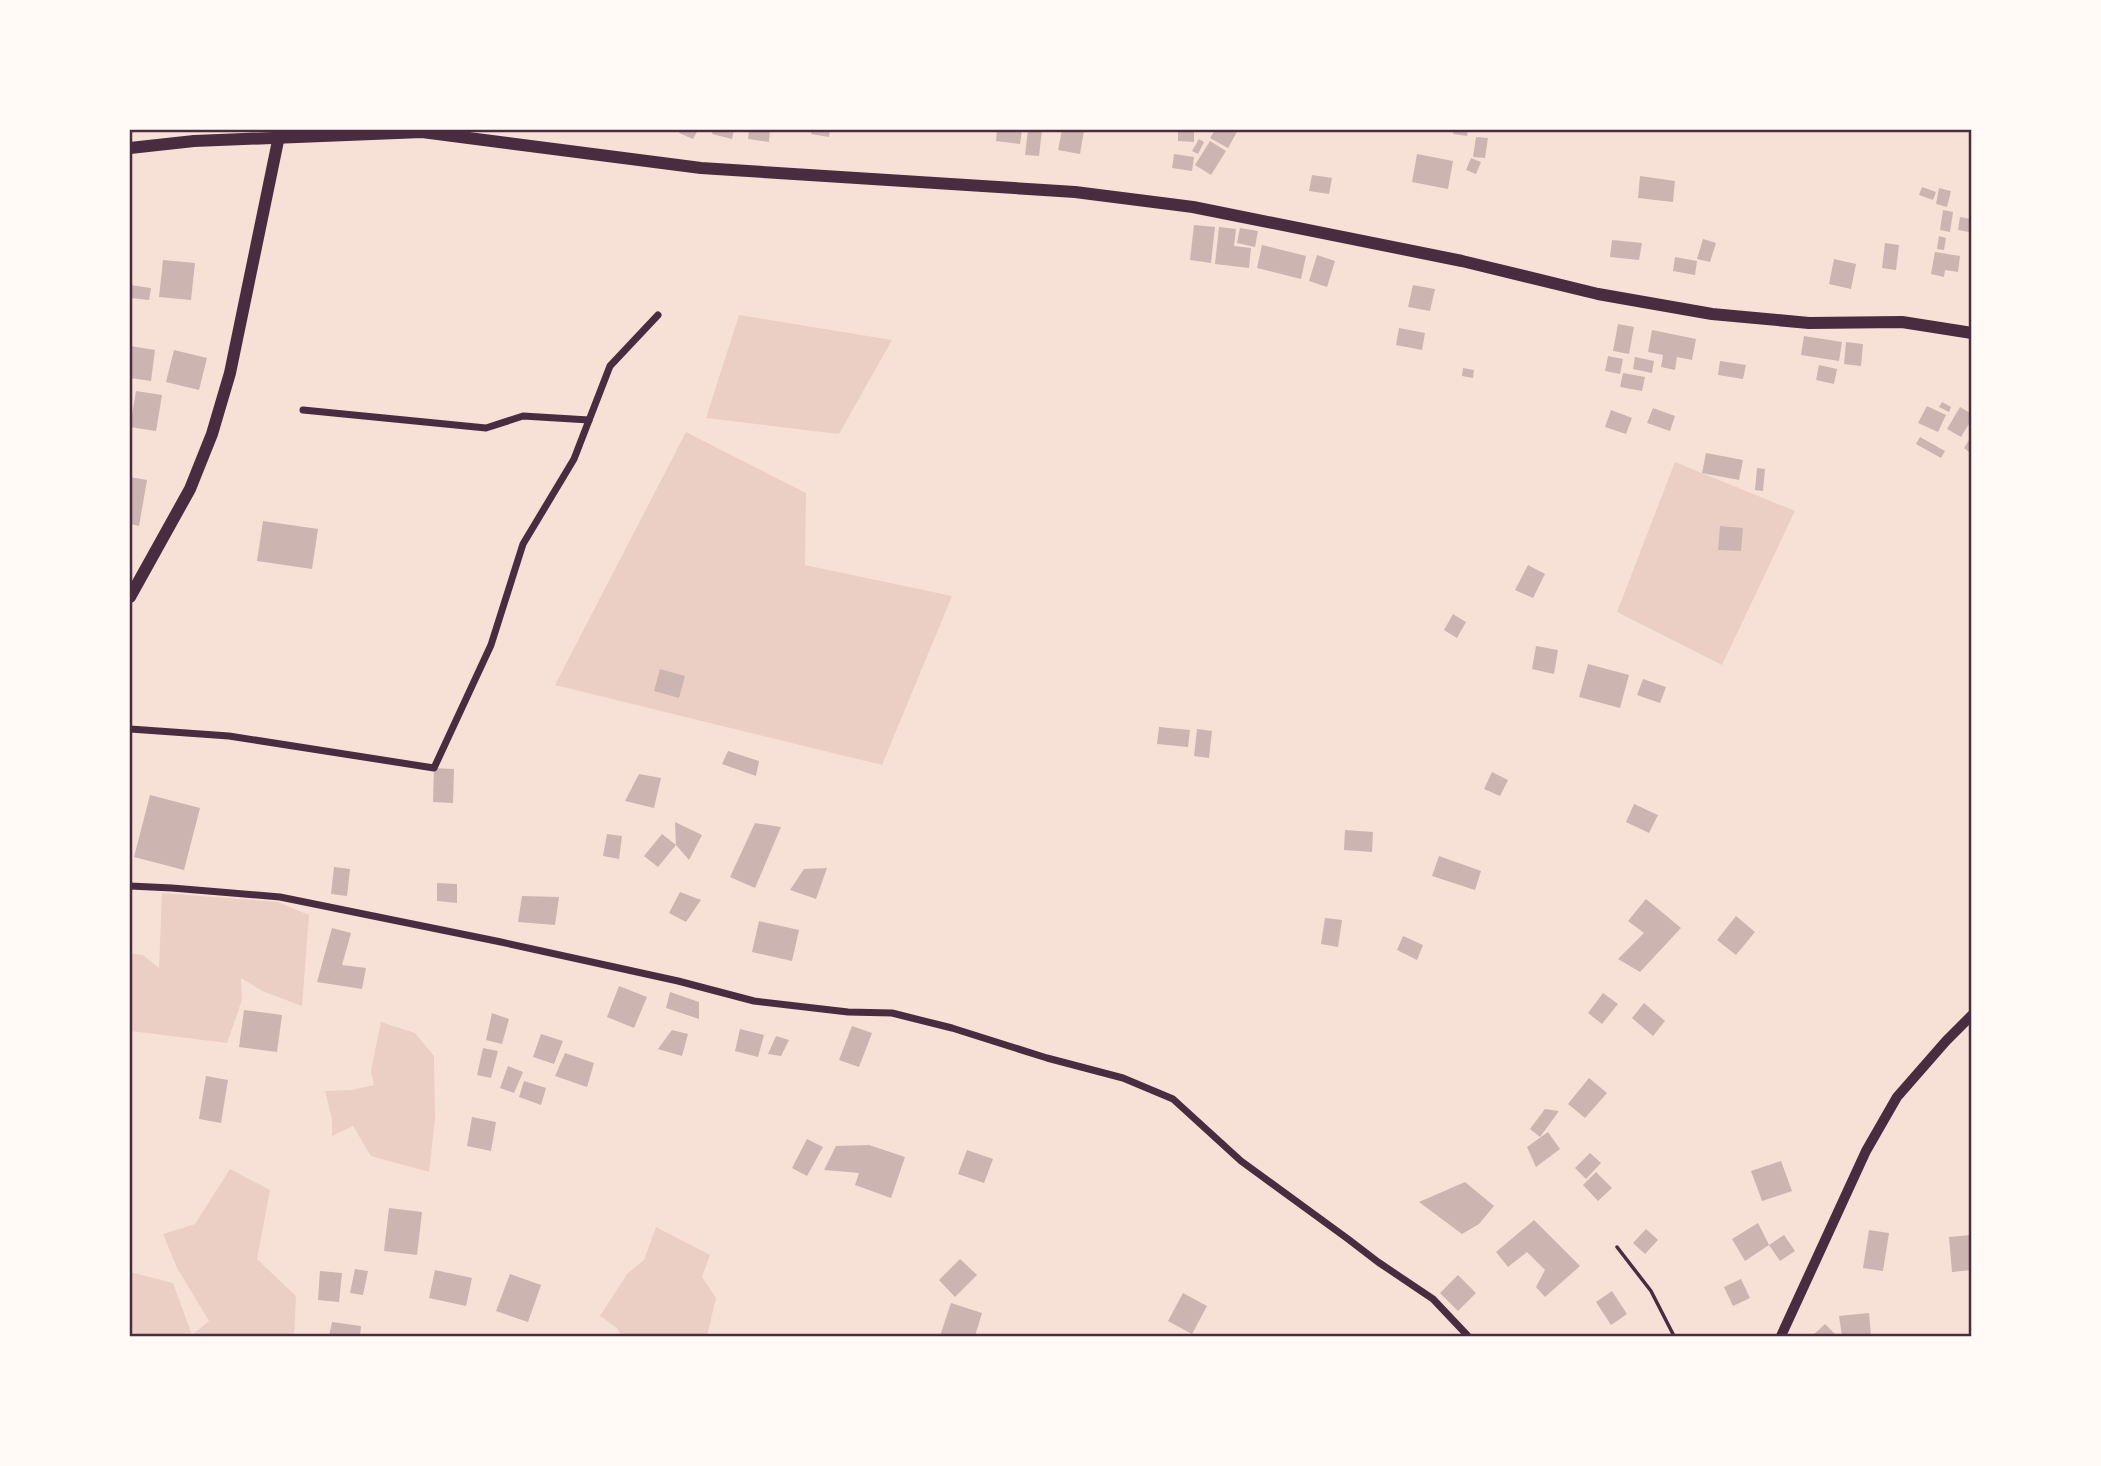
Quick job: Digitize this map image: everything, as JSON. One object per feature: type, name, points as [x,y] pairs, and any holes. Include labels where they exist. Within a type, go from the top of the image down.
[{"type":"main road","points":[[130,148],[279,136],[422,132],[701,168],[1075,192],[1193,207],[1462,261],[1598,294],[1712,314],[1809,323],[1902,322],[1972,333]]},
{"type":"main road","points":[[130,597],[190,489],[212,434],[230,373],[279,136]]},
{"type":"street","points":[[130,729],[229,736],[434,768],[491,645],[523,544],[574,459],[610,366],[658,315]]},
{"type":"street","points":[[303,410],[486,428],[523,416],[589,420]]},
{"type":"street","points":[[130,886],[280,897],[501,942],[678,981],[754,1001],[848,1012],[892,1013],[1123,1078],[1173,1099],[1241,1161],[1433,1299],[1468,1336]]},
{"type":"street","points":[[1781,1336],[1866,1152],[1897,1097],[1945,1041],[1972,1015]]},
{"type":"path","points":[[1617,1247],[1651,1292],[1674,1336]]},
{"type":"shaded area","points":[[739,315],[892,340],[839,434],[706,418]]},
{"type":"shaded area","points":[[686,432],[806,493],[805,565],[952,596],[882,765],[555,685]]},
{"type":"shaded area","points":[[1675,462],[1795,511],[1722,665],[1617,612]]},
{"type":"shaded area","points":[[162,893],[278,902],[309,915],[302,1006],[262,991],[241,978],[242,1000],[227,1043],[130,1031],[130,953],[143,955],[159,968]]},
{"type":"shaded area","points":[[381,1022],[415,1033],[434,1056],[435,1119],[429,1172],[371,1156],[353,1126],[332,1136],[332,1119],[325,1091],[352,1090],[374,1085],[371,1071]]},
{"type":"shaded area","points":[[230,1169],[270,1190],[257,1259],[296,1296],[294,1336],[130,1336],[130,1272],[173,1283],[192,1335],[209,1321],[177,1268],[163,1234],[195,1224]]},
{"type":"shaded area","points":[[656,1227],[710,1255],[702,1277],[716,1298],[707,1336],[621,1336],[617,1328],[600,1316],[627,1274],[644,1260]]},
{"type":"building","points":[[680,130],[698,130],[693,139],[679,133]]},
{"type":"building","points":[[713,130],[734,130],[732,139],[712,134]]},
{"type":"building","points":[[749,130],[770,130],[769,142],[748,139]]},
{"type":"building","points":[[812,130],[830,130],[829,137],[811,134]]},
{"type":"building","points":[[997,130],[1022,130],[1020,144],[996,141]]},
{"type":"building","points":[[1028,130],[1042,130],[1039,156],[1025,155]]},
{"type":"building","points":[[1062,130],[1084,130],[1080,154],[1058,150]]},
{"type":"building","points":[[1178,130],[1194,130],[1194,142],[1178,141]]},
{"type":"building","points":[[1215,130],[1238,130],[1228,148],[1210,138]]},
{"type":"building","points":[[1454,130],[1468,130],[1467,136],[1453,134]]},
{"type":"building","points":[[1476,137],[1488,138],[1485,158],[1473,157]]},
{"type":"building","points":[[1199,139],[1204,142],[1198,154],[1192,151]]},
{"type":"building","points":[[1210,141],[1226,151],[1211,175],[1195,165]]},
{"type":"building","points":[[1174,154],[1194,157],[1192,171],[1172,168]]},
{"type":"building","points":[[1417,154],[1453,161],[1448,189],[1412,182]]},
{"type":"building","points":[[1471,158],[1481,162],[1476,174],[1466,170]]},
{"type":"building","points":[[1312,175],[1332,178],[1329,194],[1309,191]]},
{"type":"building","points":[[1640,176],[1675,181],[1673,202],[1638,198]]},
{"type":"building","points":[[1922,187],[1936,192],[1933,200],[1919,195]]},
{"type":"building","points":[[1939,188],[1951,191],[1947,207],[1936,204]]},
{"type":"building","points":[[1943,210],[1953,212],[1950,232],[1940,230]]},
{"type":"building","points":[[1960,217],[1971,219],[1969,232],[1958,230]]},
{"type":"building","points":[[1194,225],[1215,227],[1211,263],[1190,260]]},
{"type":"building","points":[[1219,227],[1236,229],[1234,246],[1251,248],[1249,268],[1215,264]]},
{"type":"building","points":[[1240,228],[1258,231],[1255,247],[1237,243]]},
{"type":"building","points":[[1939,236],[1946,238],[1944,250],[1937,249]]},
{"type":"building","points":[[1703,239],[1716,243],[1710,262],[1697,259]]},
{"type":"building","points":[[1612,240],[1642,243],[1639,260],[1610,257]]},
{"type":"building","points":[[1885,243],[1899,245],[1896,270],[1882,268]]},
{"type":"building","points":[[1262,245],[1306,256],[1301,279],[1257,268]]},
{"type":"building","points":[[1935,252],[1960,256],[1958,272],[1945,270],[1944,277],[1931,274]]},
{"type":"building","points":[[1317,255],[1335,261],[1327,287],[1309,281]]},
{"type":"building","points":[[1675,257],[1697,261],[1695,275],[1673,271]]},
{"type":"building","points":[[1834,259],[1856,264],[1851,289],[1829,284]]},
{"type":"building","points":[[163,260],[195,263],[191,300],[159,297]]},
{"type":"building","points":[[130,285],[151,288],[149,300],[130,298]]},
{"type":"building","points":[[1413,285],[1435,289],[1430,311],[1408,307]]},
{"type":"building","points":[[1618,324],[1634,327],[1629,354],[1613,351]]},
{"type":"building","points":[[1399,328],[1425,333],[1422,350],[1396,345]]},
{"type":"building","points":[[1652,330],[1696,339],[1692,360],[1677,357],[1675,370],[1661,367],[1663,355],[1648,352]]},
{"type":"building","points":[[1804,336],[1842,342],[1839,361],[1801,355]]},
{"type":"building","points":[[1846,342],[1863,344],[1861,366],[1844,364]]},
{"type":"building","points":[[130,346],[155,350],[151,381],[130,378]]},
{"type":"building","points":[[174,350],[207,358],[199,390],[166,382]]},
{"type":"building","points":[[1608,356],[1623,359],[1620,374],[1605,371]]},
{"type":"building","points":[[1635,357],[1654,361],[1652,373],[1633,369]]},
{"type":"building","points":[[1720,361],[1746,365],[1743,379],[1718,375]]},
{"type":"building","points":[[1819,365],[1837,369],[1834,384],[1816,380]]},
{"type":"building","points":[[1463,368],[1474,370],[1473,378],[1462,376]]},
{"type":"building","points":[[1623,373],[1645,377],[1642,391],[1620,387]]},
{"type":"building","points":[[136,391],[162,395],[156,431],[130,427]]},
{"type":"building","points":[[1942,402],[1951,407],[1949,412],[1939,407]]},
{"type":"building","points":[[1927,406],[1946,415],[1938,432],[1918,423]]},
{"type":"building","points":[[1960,407],[1972,414],[1972,419],[1961,437],[1947,429]]},
{"type":"building","points":[[1653,408],[1675,416],[1670,431],[1647,423]]},
{"type":"building","points":[[1611,410],[1632,418],[1626,434],[1605,427]]},
{"type":"building","points":[[1920,437],[1945,451],[1941,458],[1916,444]]},
{"type":"building","points":[[1969,440],[1972,442],[1972,448],[1969,452],[1964,448]]},
{"type":"building","points":[[1706,453],[1743,460],[1739,480],[1702,473]]},
{"type":"building","points":[[1757,468],[1765,469],[1763,491],[1755,490]]},
{"type":"building","points":[[130,477],[147,480],[139,526],[130,524]]},
{"type":"building","points":[[263,521],[318,529],[312,569],[257,561]]},
{"type":"building","points":[[1720,526],[1743,528],[1741,551],[1718,550]]},
{"type":"building","points":[[1528,565],[1545,574],[1533,598],[1515,590]]},
{"type":"building","points":[[1453,614],[1466,622],[1457,638],[1444,630]]},
{"type":"building","points":[[1536,646],[1558,650],[1554,674],[1532,669]]},
{"type":"building","points":[[1588,664],[1629,675],[1620,708],[1579,697]]},
{"type":"building","points":[[660,669],[685,676],[679,698],[654,691]]},
{"type":"building","points":[[1643,679],[1666,687],[1660,703],[1637,695]]},
{"type":"building","points":[[1159,727],[1190,730],[1188,747],[1157,744]]},
{"type":"building","points":[[1197,729],[1212,731],[1209,758],[1194,756]]},
{"type":"building","points":[[728,751],[759,761],[756,776],[722,764]]},
{"type":"building","points":[[434,768],[454,769],[453,803],[433,802]]},
{"type":"building","points":[[1492,772],[1508,780],[1500,796],[1484,789]]},
{"type":"building","points":[[639,774],[661,778],[654,808],[625,801]]},
{"type":"building","points":[[150,795],[200,808],[184,870],[134,857]]},
{"type":"building","points":[[1634,804],[1658,815],[1649,833],[1626,822]]},
{"type":"building","points":[[675,822],[702,835],[689,860],[676,845]]},
{"type":"building","points":[[755,823],[781,827],[755,888],[730,877]]},
{"type":"building","points":[[1345,830],[1373,832],[1372,852],[1344,850]]},
{"type":"building","points":[[607,834],[622,836],[619,859],[603,856]]},
{"type":"building","points":[[662,834],[676,845],[658,867],[644,856]]},
{"type":"building","points":[[1439,856],[1481,871],[1475,890],[1432,876]]},
{"type":"building","points":[[334,867],[350,869],[347,896],[331,894]]},
{"type":"building","points":[[827,868],[816,899],[790,890],[804,869]]},
{"type":"building","points":[[437,883],[457,884],[457,903],[437,901]]},
{"type":"building","points":[[680,892],[701,900],[686,922],[669,913]]},
{"type":"building","points":[[522,896],[559,897],[555,925],[518,922]]},
{"type":"building","points":[[1646,899],[1681,928],[1640,972],[1618,959],[1644,933],[1628,921]]},
{"type":"building","points":[[1736,916],[1755,932],[1736,955],[1717,940]]},
{"type":"building","points":[[1325,918],[1342,920],[1338,947],[1321,944]]},
{"type":"building","points":[[759,921],[799,930],[792,961],[752,952]]},
{"type":"building","points":[[332,928],[351,933],[342,965],[366,968],[362,989],[317,982]]},
{"type":"building","points":[[1403,936],[1423,945],[1417,960],[1397,950]]},
{"type":"building","points":[[619,986],[647,997],[634,1028],[607,1017]]},
{"type":"building","points":[[670,992],[699,1002],[699,1019],[666,1008]]},
{"type":"building","points":[[1603,993],[1618,1004],[1602,1024],[1588,1013]]},
{"type":"building","points":[[1644,1003],[1665,1021],[1653,1036],[1632,1018]]},
{"type":"building","points":[[244,1010],[282,1015],[277,1052],[239,1047]]},
{"type":"building","points":[[492,1013],[509,1019],[502,1044],[486,1040]]},
{"type":"building","points":[[852,1026],[872,1033],[859,1067],[839,1060]]},
{"type":"building","points":[[740,1029],[764,1035],[758,1057],[735,1051]]},
{"type":"building","points":[[672,1030],[688,1034],[682,1056],[658,1049]]},
{"type":"building","points":[[541,1034],[563,1041],[554,1064],[533,1057]]},
{"type":"building","points":[[776,1036],[789,1040],[781,1056],[768,1054]]},
{"type":"building","points":[[483,1048],[498,1051],[491,1078],[477,1075]]},
{"type":"building","points":[[565,1053],[594,1063],[587,1087],[555,1076]]},
{"type":"building","points":[[508,1066],[523,1072],[514,1093],[500,1088]]},
{"type":"building","points":[[206,1076],[228,1080],[221,1123],[199,1119]]},
{"type":"building","points":[[1589,1078],[1607,1093],[1585,1118],[1568,1104]]},
{"type":"building","points":[[524,1081],[546,1088],[541,1105],[519,1097]]},
{"type":"building","points":[[1545,1109],[1559,1111],[1540,1137],[1530,1129]]},
{"type":"building","points":[[472,1117],[496,1122],[491,1151],[467,1146]]},
{"type":"building","points":[[1548,1132],[1560,1149],[1536,1167],[1527,1147]]},
{"type":"building","points":[[807,1139],[823,1147],[807,1176],[792,1168]]},
{"type":"building","points":[[869,1145],[905,1157],[891,1198],[855,1185],[859,1173],[824,1170],[836,1146]]},
{"type":"building","points":[[967,1150],[993,1159],[984,1183],[958,1174]]},
{"type":"building","points":[[1590,1153],[1601,1163],[1586,1179],[1575,1168]]},
{"type":"building","points":[[1781,1161],[1792,1191],[1762,1201],[1751,1171]]},
{"type":"building","points":[[1596,1172],[1612,1188],[1598,1201],[1583,1185]]},
{"type":"building","points":[[1465,1182],[1494,1206],[1479,1224],[1462,1234],[1419,1202]]},
{"type":"building","points":[[389,1208],[422,1212],[417,1255],[384,1251]]},
{"type":"building","points":[[1534,1220],[1580,1266],[1545,1297],[1536,1287],[1545,1270],[1527,1252],[1508,1267],[1496,1252]]},
{"type":"building","points":[[1758,1223],[1769,1245],[1745,1261],[1732,1239]]},
{"type":"building","points":[[1646,1229],[1658,1240],[1645,1254],[1633,1243]]},
{"type":"building","points":[[1869,1230],[1889,1233],[1883,1271],[1863,1268]]},
{"type":"building","points":[[1784,1235],[1795,1251],[1780,1261],[1769,1245]]},
{"type":"building","points":[[1971,1235],[1972,1270],[1952,1272],[1949,1237]]},
{"type":"building","points":[[960,1259],[977,1275],[955,1297],[939,1280]]},
{"type":"building","points":[[355,1269],[368,1271],[363,1295],[350,1293]]},
{"type":"building","points":[[435,1270],[472,1278],[466,1306],[429,1298]]},
{"type":"building","points":[[320,1271],[342,1273],[339,1302],[318,1300]]},
{"type":"building","points":[[510,1274],[541,1285],[528,1322],[496,1311]]},
{"type":"building","points":[[1458,1275],[1476,1293],[1458,1311],[1440,1293]]},
{"type":"building","points":[[1741,1279],[1750,1298],[1733,1306],[1724,1287]]},
{"type":"building","points":[[1612,1291],[1627,1314],[1611,1325],[1596,1302]]},
{"type":"building","points":[[1183,1293],[1207,1306],[1192,1334],[1168,1321]]},
{"type":"building","points":[[951,1303],[982,1313],[975,1336],[940,1336]]},
{"type":"building","points":[[1869,1313],[1871,1336],[1842,1336],[1839,1316]]},
{"type":"building","points":[[332,1322],[361,1326],[360,1336],[329,1336]]},
{"type":"building","points":[[1825,1324],[1837,1336],[1812,1336]]}]
